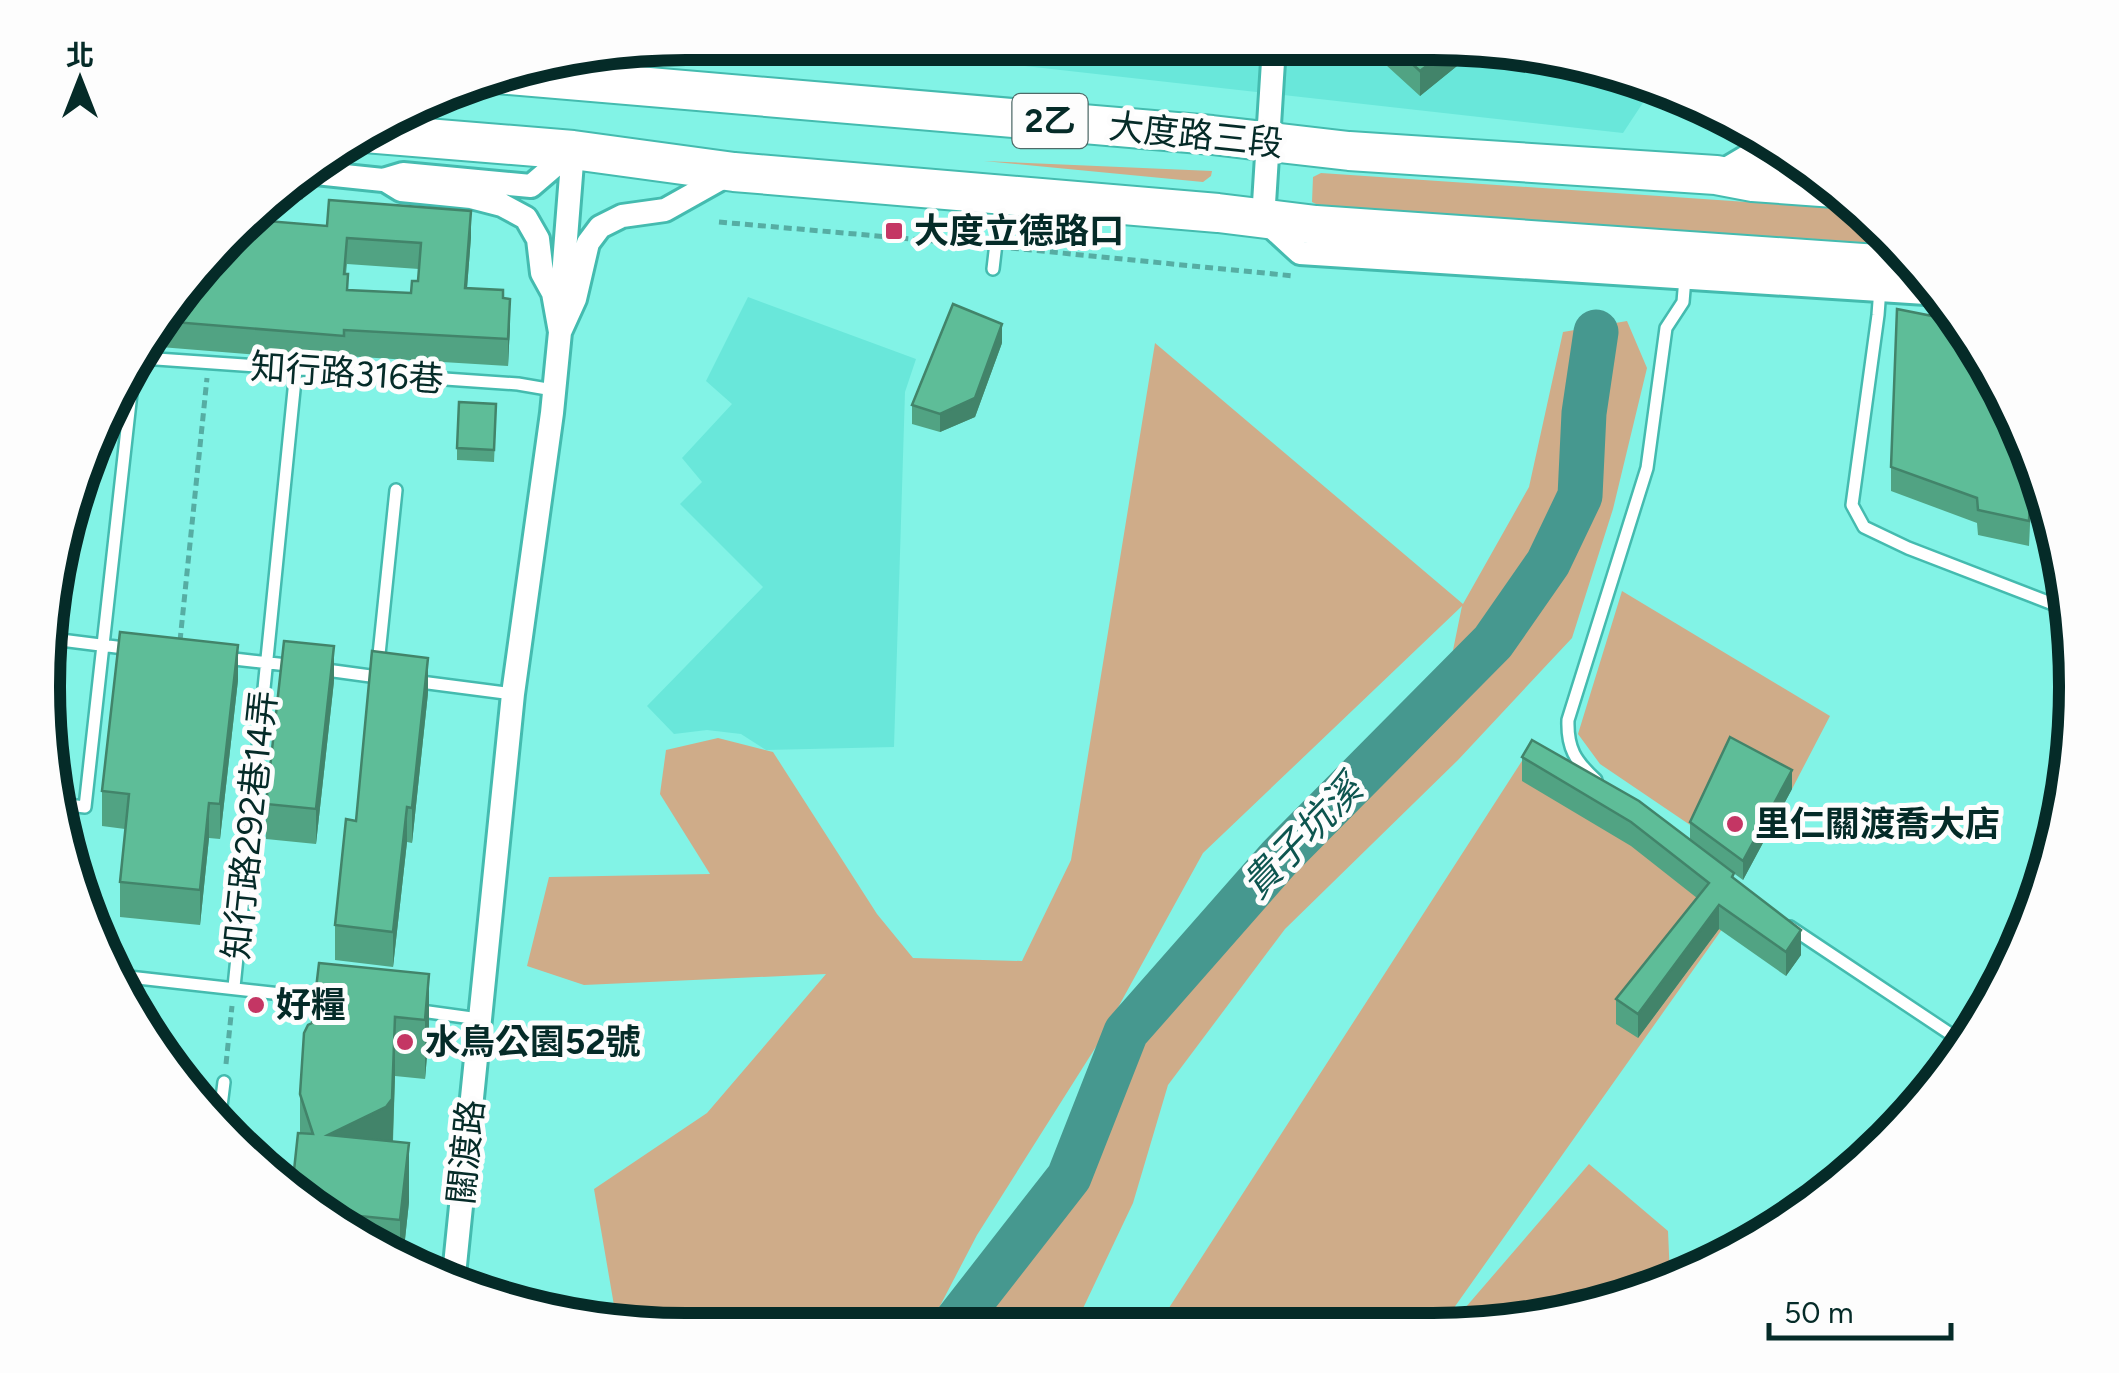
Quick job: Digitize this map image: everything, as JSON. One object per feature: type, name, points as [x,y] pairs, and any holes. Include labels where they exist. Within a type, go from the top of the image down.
[{"type":"main road","name":"大度路三段","points":[[539,78],[1349,151],[1716,175]]},
{"type":"main road","name":"2乙","points":[[390,135],[573,150],[734,172],[1263,219],[1678,268],[1889,273]]},
{"type":"main road","name":"2乙","points":[[1716,175],[1810,186]]},
{"type":"street","points":[[1263,219],[1273,60]]},
{"type":"street","points":[[326,174],[384,180],[404,174],[532,186],[573,150]]},
{"type":"street","points":[[552,294],[563,276],[573,150]]},
{"type":"street","points":[[1716,175],[1748,156],[1766,157]]},
{"type":"street","points":[[560,332],[576,299],[588,243],[600,226],[622,216],[666,210],[734,172]]},
{"type":"street","points":[[384,180],[401,190],[470,197],[502,205],[526,218],[538,239],[542,273],[552,294],[560,332]]},
{"type":"street","points":[[1889,273],[1916,287]]},
{"type":"street","name":"關渡路","points":[[455,1268],[513,694],[560,332]]},
{"type":"lane","points":[[993,269],[1002,195]]},
{"type":"lane","points":[[1607,788],[1577,760],[1567,739],[1568,720],[1647,468],[1666,328],[1683,302],[1678,268]]},
{"type":"lane","points":[[1889,273],[1878,315],[1852,505],[1864,527],[2054,605]]},
{"type":"lane","name":"知行路316巷","points":[[153,359],[518,384],[552,390]]},
{"type":"lane","name":"知行路292巷14弄","points":[[234,987],[296,370]]},
{"type":"lane","points":[[71,805],[85,807],[130,400]]},
{"type":"lane","points":[[377,677],[396,490]]},
{"type":"lane","points":[[62,640],[140,650]]},
{"type":"lane","points":[[178,654],[513,694]]},
{"type":"lane","points":[[1785,923],[1953,1035]]},
{"type":"lane","points":[[132,977],[332,1000]]},
{"type":"lane","points":[[392,1007],[479,1020]]},
{"type":"lane","points":[[222,1107],[224,1082]]},
{"type":"path","points":[[719,222],[1300,276]]},
{"type":"path","points":[[178,654],[208,363]]},
{"type":"path","points":[[224,1082],[234,987]]},
{"type":"shaded area","points":[[971,60],[1432,60],[1514,65],[1595,81],[1646,98],[1623,133]]},
{"type":"shaded area","points":[[984,161],[1212,171],[1203,182]]},
{"type":"shaded area","points":[[1321,173],[1838,208],[1876,243],[1320,206],[1312,202],[1313,177]]},
{"type":"shaded area","points":[[748,297],[916,359],[905,392],[894,747],[766,750],[741,734],[707,730],[674,734],[647,706],[763,587],[680,504],[702,482],[682,458],[732,404],[706,381]]},
{"type":"shaded area","points":[[1627,321],[1647,368],[1613,509],[1572,638],[1458,760],[1285,929],[1168,1085],[1133,1203],[1081,1313],[976,1313],[1085,1163],[1150,1032],[1289,860],[1438,724],[1462,606],[1203,853],[1099,1042],[977,1235],[936,1313],[686,1313],[615,1309],[594,1189],[707,1113],[826,974],[584,985],[527,966],[549,877],[710,874],[660,794],[666,750],[718,738],[773,752],[877,914],[913,958],[1022,961],[1071,860],[1155,343],[1463,604],[1529,487],[1563,332]]},
{"type":"shaded area","points":[[1622,591],[1830,716],[1792,789],[1730,756],[1696,829],[1600,764],[1578,734]]},
{"type":"shaded area","points":[[1529,750],[1742,901],[1451,1313],[1166,1313]]},
{"type":"shaded area","points":[[1589,1164],[1668,1231],[1670,1266],[1634,1280],[1555,1301],[1461,1312]]},
{"type":"building","points":[[1408,60],[1434,60],[1420,71]]},
{"type":"building","points":[[329,200],[471,211],[465,288],[503,290],[503,298],[510,299],[508,339],[344,330],[344,336],[177,322],[215,273],[267,221],[327,226]],"holes":[[[347,238],[421,243],[418,281],[412,281],[411,293],[347,290]]]},
{"type":"building","points":[[953,304],[1002,324],[975,398],[940,414],[912,405]]},
{"type":"building","points":[[1897,309],[1939,317],[1975,373],[2026,485],[2029,521],[1978,510],[1977,498],[1891,467]]},
{"type":"building","points":[[459,402],[496,404],[494,450],[457,448]]},
{"type":"building","points":[[120,632],[238,645],[220,804],[209,803],[200,890],[120,882],[129,794],[102,791]]},
{"type":"building","points":[[284,641],[334,646],[316,809],[266,804]]},
{"type":"building","points":[[372,651],[428,658],[412,808],[407,807],[393,932],[335,925],[346,819],[356,821]]},
{"type":"building","name":"里仁關渡喬大店","points":[[1730,737],[1792,770],[1743,861],[1690,822]]},
{"type":"building","points":[[1532,740],[1639,801],[1734,873],[1732,877],[1801,930],[1786,952],[1719,905],[1638,1014],[1616,999],[1709,883],[1631,822],[1522,757]]},
{"type":"building","points":[[319,963],[429,974],[425,1020],[395,1017],[392,1099],[386,1107],[328,1135],[409,1143],[400,1220],[351,1215],[294,1175],[298,1133],[313,1134],[300,1094],[304,1033],[312,1023]]},
{"type":"waterway","name":"貴子坑溪","points":[[963,1313],[1069,1177],[1126,1032],[1279,858],[1493,642],[1548,563],[1580,496],[1584,413],[1596,332]]},
{"type":"place","name":"大度立德路口","points":[[894,231]]},
{"type":"place","name":"里仁關渡喬大店","points":[[1735,824]]},
{"type":"place","name":"好糧","points":[[256,1005]]},
{"type":"place","name":"水鳥公園52號","points":[[405,1042]]}]
